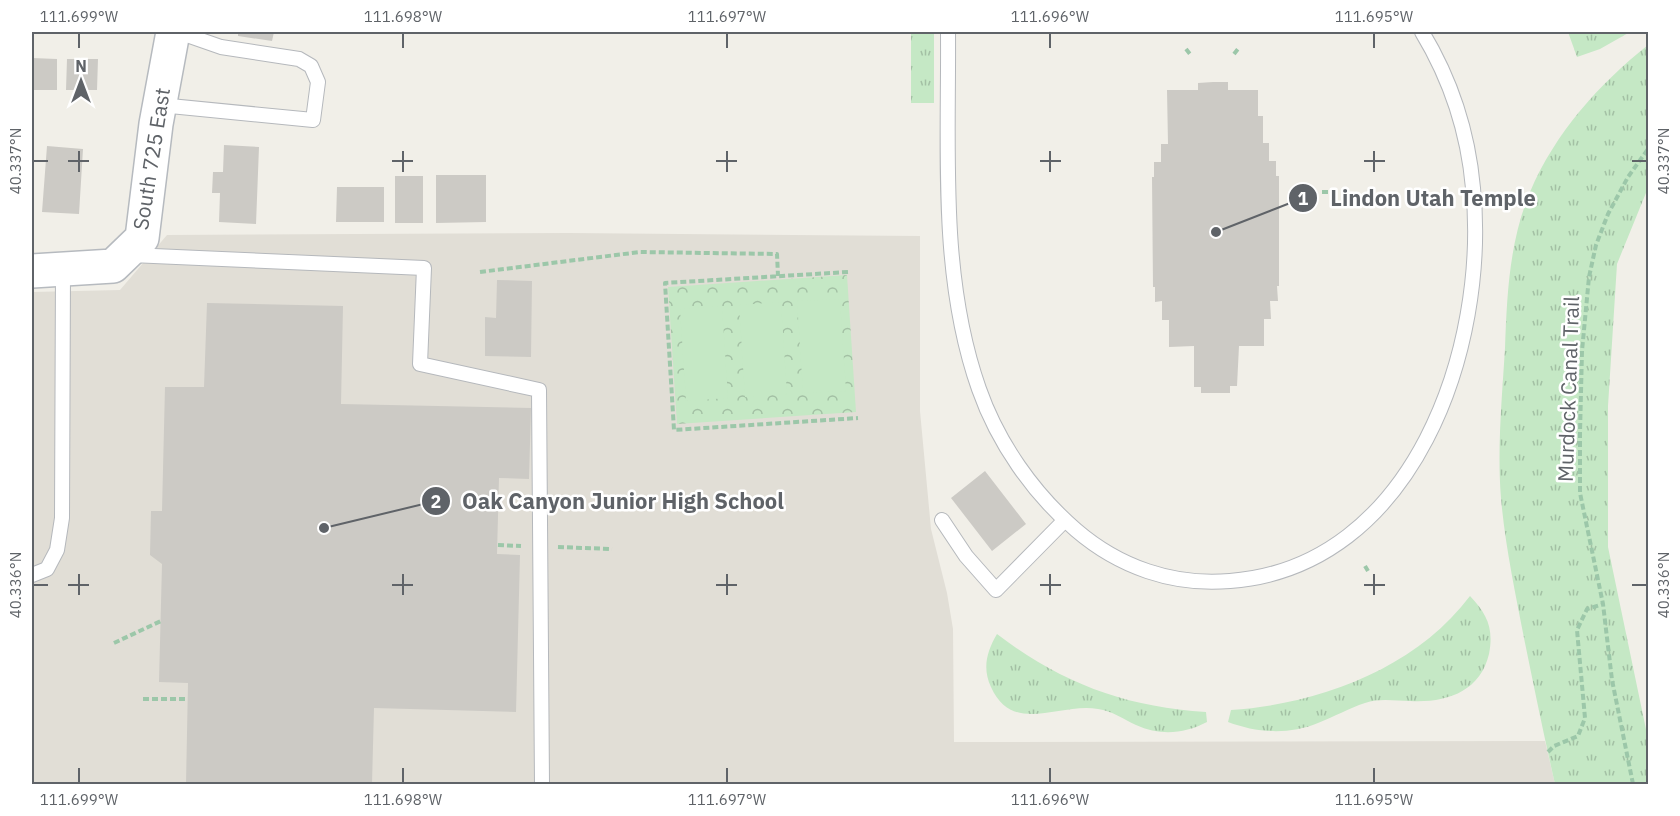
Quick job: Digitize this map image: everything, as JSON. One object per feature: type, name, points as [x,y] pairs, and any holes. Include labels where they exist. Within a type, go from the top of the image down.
[{"type":"street","name":"South 725 East","points":[[47,271],[113,266],[142,238],[160,105],[173,32]]},
{"type":"lane","points":[[160,105],[313,120],[318,82],[311,66],[299,59],[221,47],[178,32]]},
{"type":"lane","points":[[948,32],[952,242],[958,299],[978,388],[1002,440],[1040,494],[1095,546],[1141,570],[1166,577],[1218,582],[1246,580],[1298,566],[1334,547],[1369,519],[1407,473],[1424,445],[1449,386],[1465,323],[1474,258],[1473,189],[1461,120],[1442,66],[1422,32]]},
{"type":"lane","points":[[126,255],[424,268],[420,364],[539,390],[542,784]]},
{"type":"lane","points":[[32,575],[47,569],[57,550],[62,518],[47,271]]},
{"type":"lane","points":[[942,520],[966,556],[996,590],[1065,520]]},
{"type":"path","points":[[1186,49],[1190,54]]},
{"type":"path","points":[[1234,54],[1238,49]]},
{"type":"path","name":"Murdock Canal Trail","points":[[1633,784],[1612,680],[1603,604],[1580,493],[1579,444],[1583,343],[1589,277],[1596,245],[1608,214],[1628,177],[1648,149]]},
{"type":"path","points":[[1322,192],[1328,192]]},
{"type":"path","points":[[480,272],[640,252],[743,253],[777,254],[778,276]]},
{"type":"path","points":[[848,272],[665,283],[674,430],[858,418]]},
{"type":"path","points":[[1365,566],[1368,571]]},
{"type":"path","points":[[1548,752],[1554,746],[1578,736],[1585,718],[1577,630],[1587,609],[1603,604]]},
{"type":"path","points":[[114,643],[161,621]]},
{"type":"path","points":[[143,699],[188,699]]},
{"type":"shaded area","points":[[569,233],[920,236],[920,411],[931,529],[947,593],[953,629],[954,742],[1545,741],[1555,784],[32,784],[32,292],[120,290],[167,235]]},
{"type":"green space","points":[[911,32],[934,32],[934,103],[911,103]]},
{"type":"green space","points":[[1568,32],[1630,32],[1600,49],[1577,57]]},
{"type":"green space","points":[[1648,45],[1648,188],[1617,264],[1608,406],[1608,547],[1648,739],[1648,784],[1555,784],[1514,585],[1501,498],[1500,423],[1510,269],[1523,211],[1540,170],[1552,150],[1565,130],[1596,93]]},
{"type":"green space","points":[[847,275],[856,412],[677,424],[668,287]]},
{"type":"green space","points":[[840,299],[846,391],[803,393],[797,301]]},
{"type":"green space","points":[[781,302],[787,394],[745,397],[739,305]]},
{"type":"green space","points":[[722,306],[728,398],[686,401],[680,309]]},
{"type":"green space","points":[[1470,596],[1485,615],[1491,636],[1489,654],[1478,678],[1460,692],[1436,700],[1371,701],[1307,727],[1284,731],[1262,730],[1228,722],[1231,710],[1298,700],[1331,691],[1393,663],[1422,644],[1448,622]]},
{"type":"green space","points":[[997,634],[1045,666],[1095,690],[1148,705],[1206,712],[1207,722],[1190,729],[1163,732],[1145,729],[1113,713],[1098,709],[1083,708],[1038,714],[1025,714],[1012,710],[1000,702],[988,680],[986,666],[988,653]]},
{"type":"building","points":[[238,32],[274,32],[272,41],[238,36]]},
{"type":"building","points":[[32,58],[57,59],[57,90],[32,90]]},
{"type":"building","points":[[67,59],[98,59],[97,90],[66,90]]},
{"type":"building","points":[[1228,82],[1228,90],[1258,90],[1258,116],[1263,116],[1263,143],[1269,143],[1269,161],[1276,161],[1276,176],[1279,176],[1278,301],[1270,301],[1271,319],[1264,319],[1264,346],[1239,346],[1237,386],[1230,386],[1230,393],[1201,393],[1201,387],[1194,387],[1194,346],[1169,347],[1169,320],[1162,320],[1162,301],[1155,302],[1155,287],[1153,287],[1152,177],[1154,177],[1154,162],[1161,162],[1161,144],[1168,144],[1167,90],[1198,90],[1198,83]]},
{"type":"building","points":[[224,145],[259,147],[256,224],[219,222],[220,193],[212,193],[213,172],[223,172]]},
{"type":"building","points":[[47,146],[83,149],[79,214],[42,212]]},
{"type":"building","points":[[436,175],[486,175],[486,222],[436,223]]},
{"type":"building","points":[[395,176],[423,176],[423,223],[395,223]]},
{"type":"building","points":[[337,187],[384,187],[384,222],[336,222]]},
{"type":"building","points":[[497,280],[532,281],[531,357],[485,356],[485,317],[496,318]]},
{"type":"building","points":[[207,303],[343,306],[341,404],[531,408],[529,479],[499,478],[497,554],[520,555],[516,712],[374,708],[372,784],[186,784],[188,683],[159,682],[162,564],[150,555],[151,511],[162,511],[165,387],[204,387]]},
{"type":"building","points":[[985,471],[1026,524],[992,551],[951,498]]},
{"type":"place","name":"Lindon Utah Temple","points":[[1216,232]]},
{"type":"place","name":"Oak Canyon Junior High School","points":[[324,528]]}]
